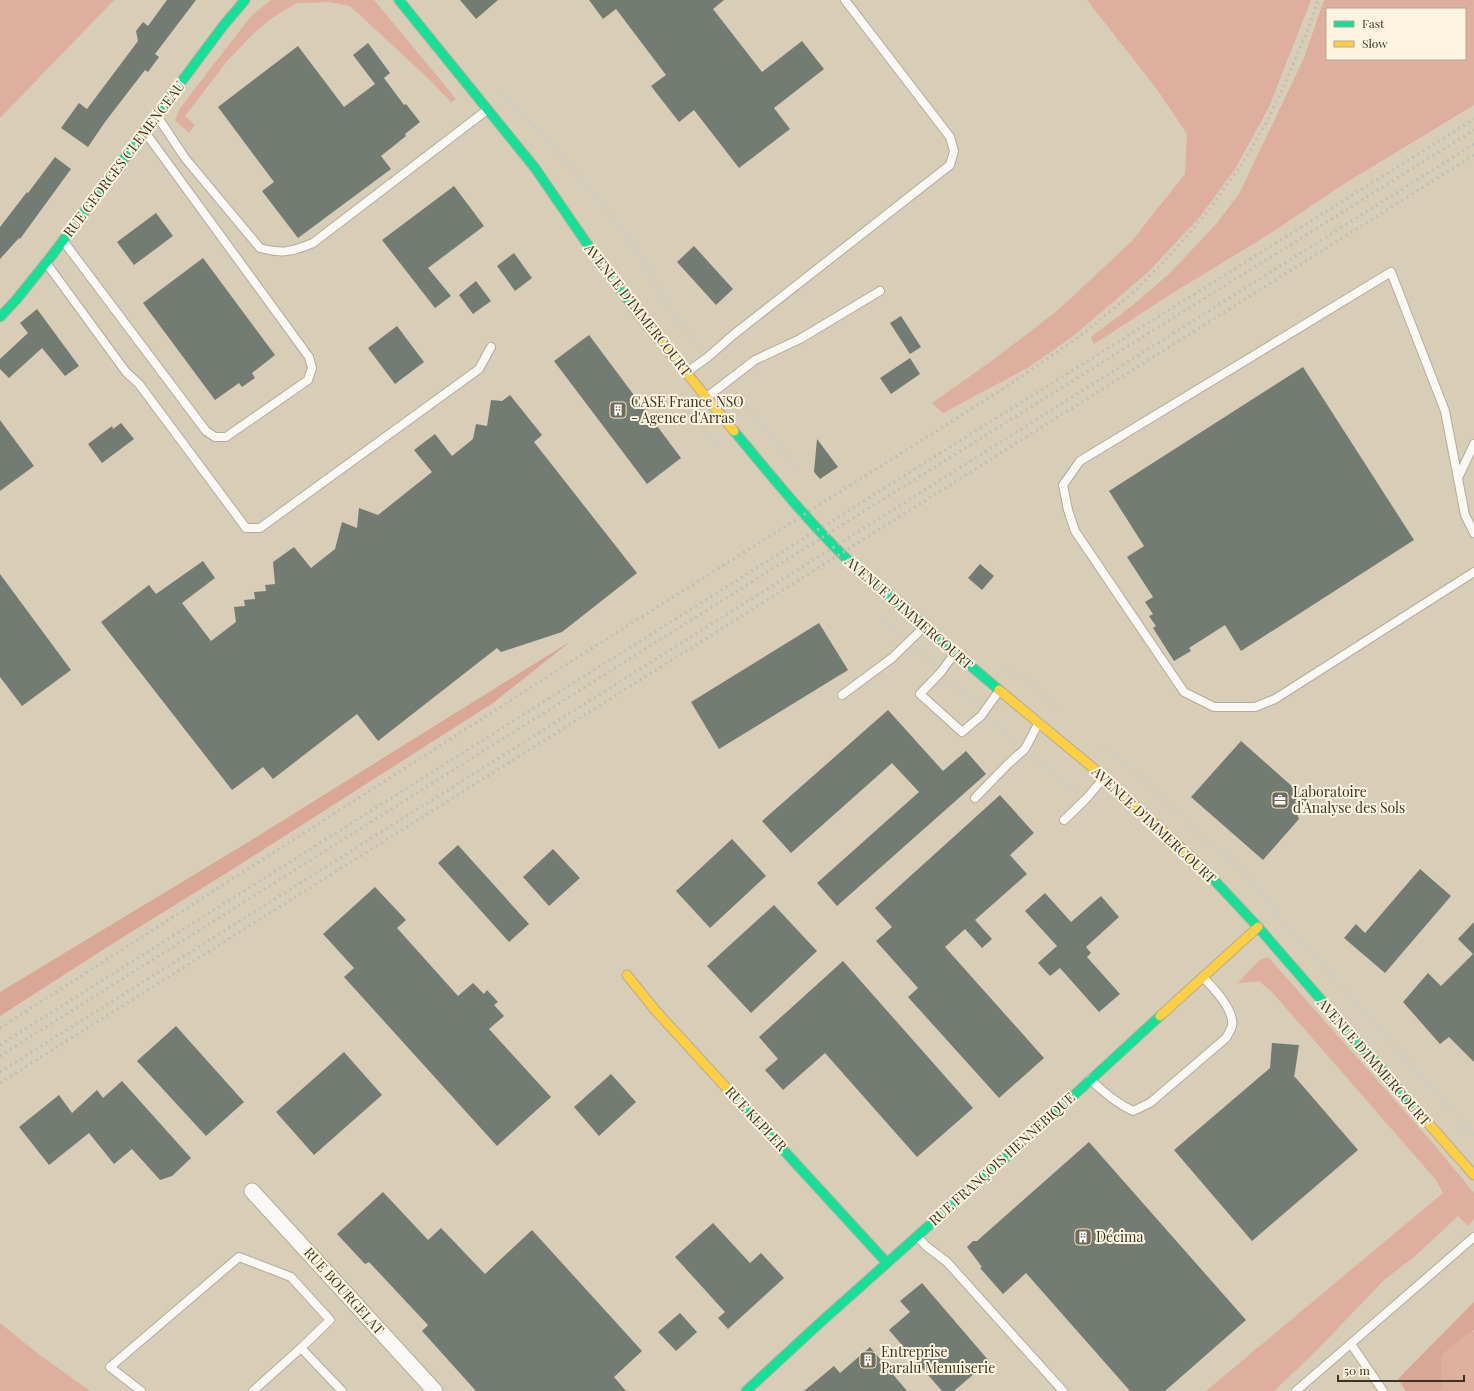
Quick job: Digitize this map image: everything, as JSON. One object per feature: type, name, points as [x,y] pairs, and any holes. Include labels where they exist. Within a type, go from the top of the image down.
[{"type":"main road","name":"RUE GEORGES CLEMENCEAU","points":[[0,317],[46,264],[223,26],[245,0]]},
{"type":"main road","name":"AVENUE D'IMMERCOURT","points":[[399,0],[543,179],[629,303],[793,503],[854,566],[924,627],[1104,778],[1191,856],[1258,927],[1442,1140],[1472,1169]]},
{"type":"main road","name":"RUE FRANÇOIS HENNEBIQUE","points":[[754,1388],[887,1262],[1035,1131],[1090,1079],[1258,927]]},
{"type":"main road","name":"RUE KEPLER","points":[[627,975],[656,1011],[887,1262]]},
{"type":"street","name":"RUE BOURGELAT","points":[[252,1191],[435,1391]]},
{"type":"lane","points":[[686,373],[950,165],[954,151],[950,137],[845,0]]},
{"type":"lane","points":[[157,115],[185,158],[260,248],[277,253],[296,250],[313,243],[488,109]]},
{"type":"lane","points":[[63,241],[206,431],[215,437],[226,437],[308,380],[312,368],[309,357],[144,131]]},
{"type":"lane","points":[[46,264],[126,372],[139,384],[246,528],[260,528],[479,369],[490,347]]},
{"type":"lane","points":[[1474,533],[1464,515],[1445,411],[1391,272],[1080,461],[1063,485],[1068,510],[1075,531],[1175,679],[1184,692],[1214,708],[1255,707],[1275,699],[1474,572]]},
{"type":"lane","points":[[707,398],[755,360],[800,339],[880,291]]},
{"type":"lane","points":[[1458,478],[1474,444]]},
{"type":"lane","points":[[842,695],[892,658],[924,627]]},
{"type":"lane","points":[[955,653],[941,672],[920,694],[962,732],[981,716],[999,690]]},
{"type":"lane","points":[[975,798],[1007,765],[1025,750],[1038,723]]},
{"type":"lane","points":[[1064,820],[1085,800],[1104,778]]},
{"type":"lane","points":[[1090,1079],[1106,1095],[1133,1111],[1150,1103],[1226,1038],[1232,1026],[1230,1012],[1203,977]]},
{"type":"lane","points":[[917,1236],[926,1246],[947,1262],[1063,1391]]},
{"type":"lane","points":[[1296,1391],[1474,1237]]},
{"type":"lane","points":[[141,1391],[110,1367],[239,1256],[291,1278],[330,1320],[253,1391]]},
{"type":"lane","points":[[1351,1344],[1384,1391]]},
{"type":"lane","points":[[301,1348],[342,1391]]},
{"type":"path","points":[[496,87],[558,152],[635,246],[672,314],[708,357]]},
{"type":"path","points":[[728,381],[792,463],[799,482]]},
{"type":"path","points":[[997,662],[1033,684],[1065,719]]},
{"type":"path","points":[[1101,748],[1115,754],[1207,842],[1232,860],[1254,883],[1274,911],[1474,1136]]},
{"type":"path","points":[[1466,1127],[1474,1125]]},
{"type":"shaded area","points":[[0,0],[114,0],[0,118]]},
{"type":"shaded area","points":[[271,0],[374,0],[456,99],[451,102],[430,80],[350,6],[330,2],[297,3],[272,18],[256,31],[228,60],[185,116],[195,125],[189,133],[175,120],[180,108],[252,15]]},
{"type":"shaded area","points":[[1087,0],[1311,0],[1269,107],[1235,169],[1199,218],[1147,273],[1072,337],[1029,367],[943,413],[932,403],[993,360],[1057,311],[1131,242],[1185,174],[1187,134],[1156,88]]},
{"type":"shaded area","points":[[1324,0],[1474,0],[1474,105],[1342,185],[1271,233],[1171,294],[1094,344],[1091,337],[1133,305],[1170,273],[1217,223],[1239,194],[1304,58]]},
{"type":"shaded area","points":[[571,641],[493,703],[0,1016],[0,992],[245,844]]},
{"type":"shaded area","points":[[1268,957],[1431,1141],[1474,1193],[1474,1219],[1468,1226],[1458,1216],[1414,1257],[1385,1279],[1316,1351],[1274,1391],[1206,1391],[1443,1193],[1436,1180],[1272,992],[1259,981],[1238,983],[1258,961]]},
{"type":"shaded area","points":[[1474,1302],[1474,1330],[1463,1337],[1441,1356],[1442,1384],[1440,1391],[1406,1391],[1398,1379]]},
{"type":"shaded area","points":[[0,1323],[37,1353],[90,1391],[0,1391]]},
{"type":"shaded area","points":[[1472,1331],[1474,1332],[1474,1391],[1440,1391],[1442,1384],[1441,1356]]},
{"type":"building","points":[[167,0],[196,0],[155,54],[159,57],[148,72],[145,70],[105,122],[88,147],[61,128],[79,103],[87,109],[138,41],[136,31],[143,22],[148,26]]},
{"type":"building","points":[[460,0],[498,0],[476,19]]},
{"type":"building","points":[[589,0],[724,0],[713,9],[762,72],[802,41],[824,69],[774,108],[790,129],[739,168],[694,110],[679,122],[651,86],[666,75],[616,9],[603,19]]},
{"type":"building","points":[[368,43],[390,73],[384,78],[404,105],[406,104],[420,122],[405,134],[406,136],[381,156],[391,169],[298,238],[262,191],[274,182],[218,107],[298,46],[344,107],[375,84],[353,55]]},
{"type":"building","points":[[55,157],[71,169],[20,239],[19,238],[0,259],[0,227]]},
{"type":"building","points":[[454,186],[484,226],[428,268],[451,296],[435,308],[382,240]]},
{"type":"building","points":[[156,213],[173,236],[134,265],[117,242]]},
{"type":"building","points":[[694,246],[733,289],[716,305],[677,262]]},
{"type":"building","points":[[514,253],[532,278],[515,291],[497,266]]},
{"type":"building","points":[[203,258],[275,355],[252,373],[255,378],[242,387],[239,383],[215,400],[143,303]]},
{"type":"building","points":[[476,281],[491,301],[473,314],[459,295]]},
{"type":"building","points":[[37,309],[79,366],[65,376],[42,348],[9,378],[0,369],[0,359],[28,333],[20,323]]},
{"type":"building","points":[[901,316],[921,347],[910,354],[890,323]]},
{"type":"building","points":[[397,326],[424,362],[395,384],[368,348]]},
{"type":"building","name":"CASE France NSO - Agence d'Arras","points":[[589,335],[681,458],[647,484],[554,361]]},
{"type":"building","points":[[910,358],[920,374],[891,394],[880,378]]},
{"type":"building","points":[[1303,367],[1414,540],[1241,651],[1225,625],[1189,648],[1191,651],[1174,661],[1153,628],[1156,626],[1149,616],[1153,614],[1145,602],[1153,597],[1127,557],[1144,546],[1109,491]]},
{"type":"building","points":[[510,395],[542,435],[534,442],[637,573],[562,632],[501,652],[497,648],[378,741],[357,714],[273,779],[263,767],[232,790],[101,622],[149,585],[156,594],[203,561],[215,578],[182,603],[211,641],[236,622],[234,607],[245,606],[244,600],[255,599],[254,592],[266,591],[265,585],[275,584],[273,562],[294,547],[311,568],[335,549],[342,522],[357,528],[359,508],[378,515],[432,472],[414,450],[435,434],[452,456],[473,439],[476,424],[487,426],[491,400],[502,401]]},
{"type":"building","points":[[0,420],[34,466],[0,491]]},
{"type":"building","points":[[121,423],[134,439],[102,463],[88,444],[112,426],[113,429]]},
{"type":"building","points":[[817,439],[838,467],[820,479],[814,472]]},
{"type":"building","points":[[980,564],[994,576],[982,590],[968,578]]},
{"type":"building","points":[[0,574],[71,670],[22,706],[0,677]]},
{"type":"building","points":[[819,623],[848,670],[719,749],[691,702]]},
{"type":"building","points":[[888,710],[943,771],[966,751],[986,774],[837,906],[817,883],[919,792],[892,763],[791,853],[762,821]]},
{"type":"building","name":"Laboratoire d'Analyse des Sols","points":[[1241,741],[1312,804],[1296,810],[1299,819],[1263,860],[1191,797]]},
{"type":"building","points":[[1000,795],[1034,833],[1010,855],[1027,874],[975,920],[992,939],[982,948],[965,929],[945,947],[1044,1058],[999,1098],[908,997],[918,988],[876,941],[892,927],[875,908]]},
{"type":"building","points":[[732,839],[766,876],[710,928],[676,891]]},
{"type":"building","points":[[458,845],[529,924],[509,942],[438,863]]},
{"type":"building","points":[[553,849],[580,878],[549,906],[523,877]]},
{"type":"building","points":[[1420,869],[1451,896],[1385,973],[1344,938],[1356,924],[1365,933]]},
{"type":"building","points":[[375,887],[406,920],[397,928],[458,996],[473,983],[484,994],[487,990],[498,1002],[494,1005],[504,1016],[489,1029],[551,1097],[497,1146],[344,977],[354,968],[323,934]]},
{"type":"building","points":[[1045,893],[1071,922],[1101,896],[1119,917],[1086,947],[1091,953],[1087,957],[1120,994],[1099,1012],[1060,968],[1050,976],[1038,963],[1057,946],[1025,911]]},
{"type":"building","points":[[774,905],[817,951],[751,1013],[707,966]]},
{"type":"building","points":[[1474,922],[1474,1062],[1449,1037],[1440,1044],[1403,1002],[1428,973],[1441,986],[1473,954],[1458,939]]},
{"type":"building","points":[[843,961],[973,1108],[917,1157],[825,1053],[783,1090],[765,1070],[778,1059],[759,1037]]},
{"type":"building","points":[[176,1026],[244,1102],[206,1136],[137,1061]]},
{"type":"building","points":[[1272,1043],[1299,1045],[1294,1078],[1295,1077],[1358,1150],[1252,1241],[1174,1150],[1270,1068]]},
{"type":"building","points":[[344,1052],[382,1095],[314,1155],[276,1112]]},
{"type":"building","points":[[611,1074],[636,1102],[599,1136],[574,1107]]},
{"type":"building","points":[[122,1081],[191,1158],[172,1176],[160,1180],[132,1149],[114,1164],[89,1133],[49,1165],[19,1127],[59,1095],[72,1113],[97,1090],[103,1098]]},
{"type":"building","points":[[1089,1142],[1246,1320],[1165,1391],[1130,1391],[1026,1273],[1003,1294],[980,1268],[982,1267],[967,1247],[973,1241],[977,1241]]},
{"type":"building","points":[[383,1192],[428,1240],[441,1228],[485,1274],[532,1230],[642,1351],[614,1377],[626,1391],[476,1391],[422,1331],[428,1325],[369,1262],[365,1264],[337,1234]]},
{"type":"building","points":[[713,1223],[750,1263],[761,1253],[784,1278],[728,1329],[718,1318],[725,1312],[675,1257]]},
{"type":"building","points":[[922,1283],[989,1361],[954,1391],[942,1391],[889,1330],[910,1312],[900,1301]]},
{"type":"building","points":[[680,1313],[697,1332],[676,1351],[658,1332]]},
{"type":"building","name":"Entreprise Paralu Menuiserie","points":[[870,1347],[907,1391],[804,1391],[834,1366],[840,1373]]},
{"type":"railway","points":[[0,1028],[597,645],[1006,387],[1080,336],[1134,292],[1170,255],[1209,210],[1245,159],[1265,125],[1286,81],[1310,24],[1318,0]]},
{"type":"railway","points":[[0,1045],[613,658],[1474,119]]},
{"type":"railway","points":[[0,1056],[834,530],[1474,130]]},
{"type":"railway","points":[[0,1072],[1474,144]]},
{"type":"railway","points":[[0,1083],[1474,155]]},
{"type":"traffic: fast","points":[[0,317],[16,300],[53,254],[223,26],[245,0]]},
{"type":"traffic: fast","points":[[399,0],[535,168],[590,248],[639,315]]},
{"type":"traffic: fast","points":[[734,431],[807,517],[854,566],[999,690]]},
{"type":"traffic: fast","points":[[1202,867],[1258,927],[1421,1115]]},
{"type":"traffic: fast","points":[[746,1391],[822,1321],[1035,1131],[1160,1016]]},
{"type":"traffic: fast","points":[[733,1095],[887,1263]]},
{"type":"traffic: slow","points":[[639,315],[734,431]]},
{"type":"traffic: slow","points":[[999,690],[1104,777],[1202,867]]},
{"type":"traffic: slow","points":[[1160,1016],[1258,927]]},
{"type":"traffic: slow","points":[[627,975],[656,1011],[733,1095]]},
{"type":"traffic: slow","points":[[1421,1115],[1474,1175]]},
{"type":"place","name":"CASE France NSO - Agence d'Arras","points":[[618,410]]},
{"type":"place","name":"Laboratoire d'Analyse des Sols","points":[[1280,800]]},
{"type":"place","name":"Décima","points":[[1083,1237]]},
{"type":"place","name":"Entreprise Paralu Menuiserie","points":[[868,1360]]}]
